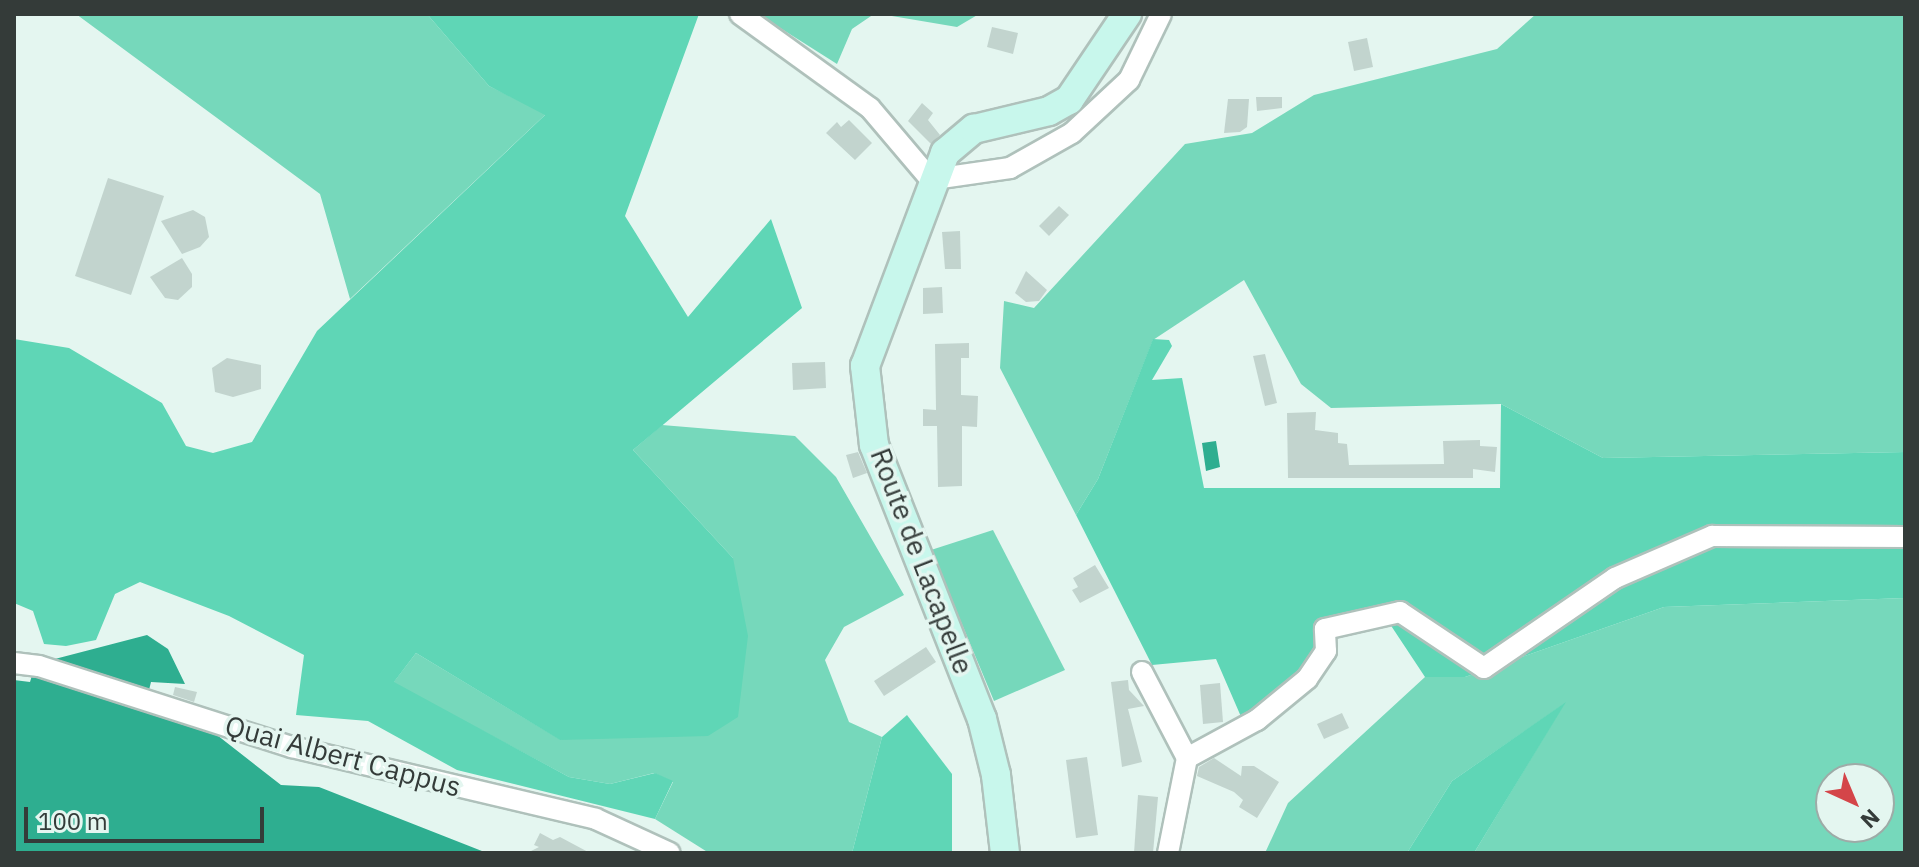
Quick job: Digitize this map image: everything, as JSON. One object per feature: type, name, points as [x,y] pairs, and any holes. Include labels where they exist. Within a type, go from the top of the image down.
[{"type":"street","points":[[740,14],[870,108],[937,171],[970,172],[1010,168],[1072,133],[1129,80],[1161,14]]},
{"type":"street","points":[[937,171],[974,129],[1049,111],[1069,100],[1127,14]]},
{"type":"street","name":"Route de Lacapelle","points":[[937,171],[871,341],[865,397],[874,445],[896,508],[982,719],[996,775],[1005,853]]},
{"type":"street","points":[[1187,758],[1257,720],[1307,679],[1326,651],[1325,629],[1400,612],[1484,668],[1615,578],[1712,536],[1905,537]]},
{"type":"street","name":"Quai Albert Cappus","points":[[14,663],[39,666],[292,747],[596,819],[670,853]]},
{"type":"street","points":[[1142,672],[1187,758],[1168,853]]},
{"type":"shaded area","points":[[76,14],[427,14],[489,86],[546,114],[350,299],[320,194]]},
{"type":"shaded area","points":[[427,14],[699,14],[625,216],[688,317],[771,219],[802,308],[633,450],[733,558],[748,636],[738,717],[708,736],[560,740],[416,653],[394,682],[569,777],[610,784],[655,773],[673,781],[655,819],[457,770],[368,721],[296,715],[304,655],[229,616],[140,582],[115,594],[96,640],[66,646],[44,644],[33,611],[14,603],[14,339],[69,348],[162,403],[186,446],[213,453],[252,442],[317,331],[545,115],[489,86]]},
{"type":"shaded area","points":[[758,14],[874,14],[852,29],[837,64]]},
{"type":"shaded area","points":[[880,14],[979,14],[957,27]]},
{"type":"shaded area","points":[[1536,14],[1905,14],[1905,452],[1603,458],[1501,404],[1331,408],[1301,384],[1244,280],[1153,340],[1098,479],[1076,515],[1000,368],[1004,301],[1034,308],[1185,144],[1252,133],[1314,95],[1497,49]]},
{"type":"shaded area","points":[[1153,339],[1169,340],[1172,346],[1152,380],[1182,378],[1204,488],[1500,488],[1501,404],[1603,458],[1905,452],[1905,598],[1664,607],[1465,677],[1425,677],[1380,609],[1320,646],[1301,676],[1242,719],[1216,659],[1152,665],[1076,515],[1098,479]]},
{"type":"shaded area","points":[[662,425],[795,436],[836,477],[904,595],[844,627],[825,660],[849,722],[882,737],[852,853],[709,853],[655,819],[673,782],[654,773],[610,784],[569,777],[393,683],[416,653],[561,740],[733,558],[633,450]]},
{"type":"shaded area","points":[[1216,441],[1220,467],[1206,471],[1202,443]]},
{"type":"shaded area","points":[[993,530],[1065,670],[994,701],[931,550]]},
{"type":"shaded area","points":[[1905,598],[1905,853],[1474,853],[1564,704],[1452,781],[1407,853],[1265,853],[1288,803],[1425,677],[1465,677],[1664,607]]},
{"type":"shaded area","points":[[147,635],[168,649],[185,684],[151,682],[145,706],[208,728],[281,785],[319,787],[487,853],[14,853],[14,680],[30,682],[33,672],[51,660]]},
{"type":"shaded area","points":[[1566,702],[1474,853],[1407,853],[1452,781]]},
{"type":"shaded area","points":[[907,715],[952,774],[952,853],[852,853],[882,737]]},
{"type":"building","points":[[992,27],[1018,33],[1013,54],[987,47]]},
{"type":"building","points":[[1367,38],[1373,67],[1354,71],[1348,42]]},
{"type":"building","points":[[1256,97],[1282,97],[1282,108],[1257,111]]},
{"type":"building","points":[[1228,99],[1249,99],[1247,127],[1240,132],[1224,133]]},
{"type":"building","points":[[922,103],[933,113],[928,120],[940,135],[931,144],[908,121]]},
{"type":"building","points":[[849,120],[872,143],[855,160],[826,133],[837,122],[841,127]]},
{"type":"building","points":[[108,178],[164,196],[131,295],[75,276]]},
{"type":"building","points":[[1059,206],[1069,215],[1049,236],[1039,226]]},
{"type":"building","points":[[193,210],[205,217],[209,237],[200,247],[182,254],[161,221]]},
{"type":"building","points":[[960,231],[961,269],[945,269],[942,232]]},
{"type":"building","points":[[182,258],[192,274],[192,287],[178,300],[165,298],[150,277]]},
{"type":"building","points":[[1026,271],[1047,290],[1039,301],[1026,302],[1015,293]]},
{"type":"building","points":[[942,287],[943,313],[923,314],[923,288]]},
{"type":"building","points":[[969,343],[969,358],[961,358],[961,395],[978,396],[977,427],[962,426],[962,486],[938,487],[937,426],[923,426],[923,409],[936,410],[935,344]]},
{"type":"building","points":[[1265,354],[1277,403],[1265,406],[1253,356]]},
{"type":"building","points":[[227,358],[261,365],[261,389],[233,397],[215,392],[212,368]]},
{"type":"building","points":[[825,362],[826,388],[793,390],[792,363]]},
{"type":"building","points":[[1316,412],[1315,430],[1338,433],[1338,443],[1347,444],[1349,465],[1444,464],[1443,441],[1480,440],[1480,446],[1497,447],[1495,472],[1473,469],[1473,478],[1288,478],[1287,413]]},
{"type":"building","points":[[858,452],[867,473],[853,478],[846,455]]},
{"type":"building","points":[[1095,565],[1109,588],[1080,603],[1072,590],[1078,587],[1073,578]]},
{"type":"building","points":[[926,647],[936,662],[884,696],[874,681]]},
{"type":"building","points":[[1128,680],[1129,690],[1144,706],[1128,709],[1142,762],[1122,767],[1111,682]]},
{"type":"building","points":[[1220,683],[1223,722],[1203,724],[1200,685]]},
{"type":"building","points":[[175,687],[197,692],[194,702],[173,695]]},
{"type":"building","points":[[1342,713],[1349,728],[1324,739],[1317,724]]},
{"type":"building","points":[[1087,757],[1098,835],[1076,838],[1066,760]]},
{"type":"building","points":[[1214,758],[1241,776],[1242,766],[1254,766],[1279,782],[1257,818],[1239,807],[1243,800],[1234,792],[1197,776],[1199,767]]},
{"type":"building","points":[[1138,795],[1158,797],[1153,853],[1134,853]]},
{"type":"building","points":[[540,833],[553,840],[560,837],[590,853],[527,853],[539,847],[534,845]]}]
